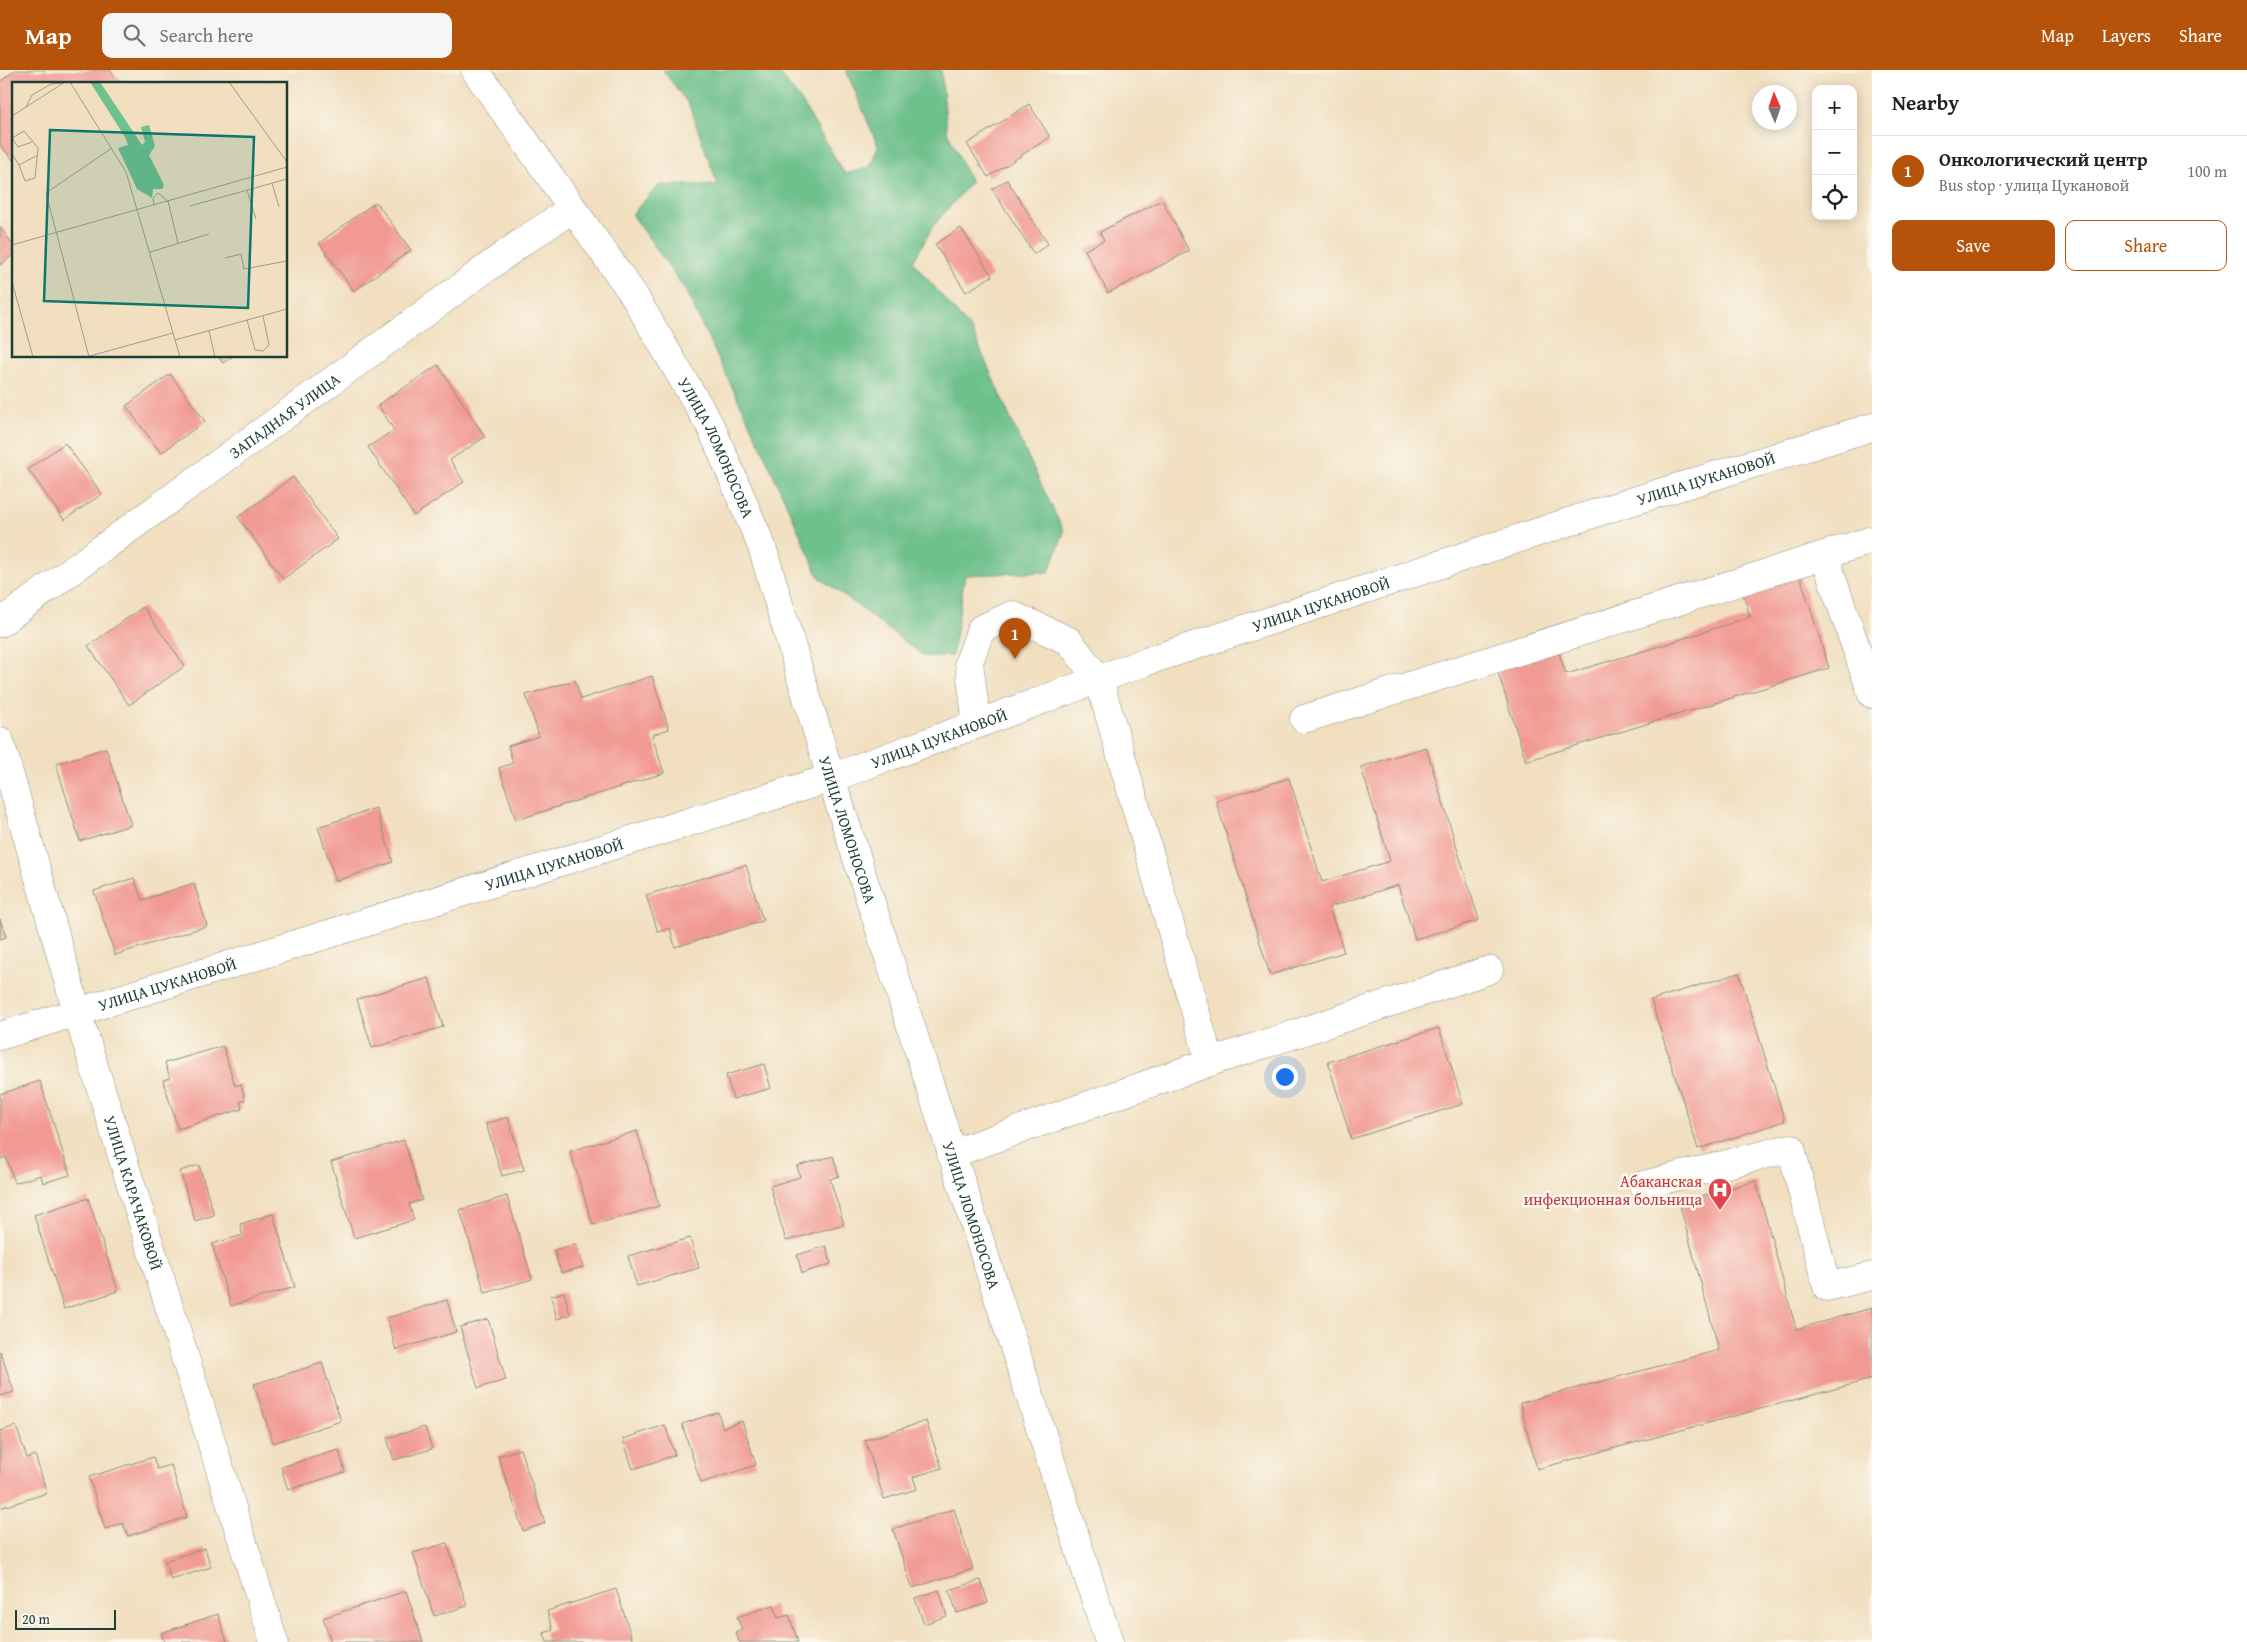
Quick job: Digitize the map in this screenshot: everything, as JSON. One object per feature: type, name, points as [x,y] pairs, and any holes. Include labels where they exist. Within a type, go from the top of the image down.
[{"type":"street","name":"УЛИЦА ЛОМОНОСОВА","points":[[475,70],[633,294],[712,428],[762,547],[830,778],[1108,1642]]},
{"type":"street","name":"ЗАПАДНАЯ УЛИЦА","points":[[0,623],[517,246],[572,209]]},
{"type":"street","name":"УЛИЦА ЦУКАНОВОЙ","points":[[0,1036],[830,778],[1146,662],[1617,506],[1872,427]]},
{"type":"street","points":[[1304,719],[1872,540]]},
{"type":"street","points":[[1824,555],[1872,694]]},
{"type":"street","points":[[977,725],[969,662],[982,629],[1012,615],[1068,642],[1099,680],[1210,1062]]},
{"type":"street","name":"УЛИЦА КАРАЧАКОВОЙ","points":[[0,741],[77,1012],[274,1642]]},
{"type":"street","points":[[951,1154],[1210,1062],[1489,970]]},
{"type":"street","points":[[1642,1185],[1791,1148],[1827,1287],[1872,1276]]},
{"type":"green space","points":[[663,70],[777,70],[801,101],[845,174],[870,167],[878,146],[846,70],[941,70],[947,131],[971,182],[933,226],[913,262],[972,331],[1020,440],[1064,532],[1049,572],[965,575],[952,656],[924,656],[819,577],[762,449],[684,288],[632,214],[659,185],[718,185],[689,105]]},
{"type":"building","points":[[15,70],[110,70],[120,82],[12,82],[12,159],[0,145],[0,82]]},
{"type":"building","points":[[1029,104],[1050,137],[988,177],[967,144]]},
{"type":"building","points":[[1007,180],[1048,244],[1034,254],[992,189]]},
{"type":"building","points":[[1162,200],[1189,251],[1108,293],[1085,250],[1104,240],[1100,232]]},
{"type":"building","points":[[376,202],[411,250],[354,291],[319,243]]},
{"type":"building","points":[[0,227],[12,243],[12,256],[0,265]]},
{"type":"building","points":[[961,228],[992,276],[966,292],[935,244]]},
{"type":"building","points":[[219,358],[230,358],[223,363]]},
{"type":"building","points":[[438,365],[485,437],[450,460],[464,482],[414,516],[368,447],[394,430],[378,405]]},
{"type":"building","points":[[170,374],[205,421],[161,453],[126,406]]},
{"type":"building","points":[[65,443],[102,494],[64,520],[28,469]]},
{"type":"building","points":[[293,477],[338,539],[283,579],[238,517]]},
{"type":"building","points":[[1799,572],[1829,668],[1526,761],[1496,666],[1557,647],[1566,674],[1660,646],[1750,617],[1742,590]]},
{"type":"building","points":[[143,607],[185,666],[129,705],[88,646]]},
{"type":"building","points":[[652,676],[669,729],[652,735],[664,773],[516,820],[499,768],[513,763],[508,746],[539,736],[526,695],[575,680],[581,699]]},
{"type":"building","points":[[1426,747],[1479,920],[1415,939],[1398,885],[1329,907],[1344,952],[1270,975],[1216,801],[1289,778],[1322,882],[1390,861],[1361,767]]},
{"type":"building","points":[[106,748],[131,825],[80,841],[56,764]]},
{"type":"building","points":[[376,808],[393,862],[336,881],[318,827]]},
{"type":"building","points":[[746,865],[763,921],[675,947],[670,928],[658,932],[646,895]]},
{"type":"building","points":[[134,878],[142,900],[194,883],[207,926],[115,955],[94,891]]},
{"type":"building","points":[[0,919],[6,937],[0,939]]},
{"type":"building","points":[[1739,973],[1785,1121],[1698,1149],[1651,1000]]},
{"type":"building","points":[[429,978],[443,1027],[372,1048],[357,999]]},
{"type":"building","points":[[1439,1028],[1463,1104],[1351,1139],[1328,1062]]},
{"type":"building","points":[[223,1046],[235,1086],[241,1084],[245,1100],[240,1101],[242,1109],[178,1129],[163,1080],[170,1078],[165,1063]]},
{"type":"building","points":[[764,1064],[771,1088],[733,1099],[726,1075]]},
{"type":"building","points":[[40,1081],[70,1175],[43,1183],[41,1175],[15,1183],[6,1157],[1,1159],[0,1154],[0,1094]]},
{"type":"building","points":[[508,1117],[524,1170],[502,1176],[486,1124]]},
{"type":"building","points":[[637,1131],[659,1206],[593,1225],[570,1151]]},
{"type":"building","points":[[404,1140],[422,1200],[409,1204],[414,1220],[354,1238],[331,1162]]},
{"type":"building","points":[[833,1156],[839,1176],[830,1179],[844,1224],[786,1241],[770,1186],[800,1177],[797,1166]]},
{"type":"building","points":[[199,1165],[214,1215],[195,1221],[180,1171]]},
{"type":"building","points":[[1756,1181],[1796,1329],[1872,1308],[1872,1379],[1537,1469],[1520,1403],[1719,1350],[1679,1202]]},
{"type":"building","points":[[507,1196],[532,1279],[485,1293],[460,1210]]},
{"type":"building","points":[[88,1198],[118,1291],[64,1309],[34,1215]]},
{"type":"building","points":[[273,1214],[295,1287],[231,1306],[212,1244],[243,1235],[240,1224]]},
{"type":"building","points":[[690,1238],[699,1268],[637,1286],[628,1256]]},
{"type":"building","points":[[576,1244],[583,1267],[561,1273],[554,1250]]},
{"type":"building","points":[[826,1246],[831,1264],[802,1273],[797,1255]]},
{"type":"building","points":[[564,1292],[570,1315],[557,1319],[551,1296]]},
{"type":"building","points":[[447,1300],[456,1332],[396,1350],[387,1318]]},
{"type":"building","points":[[488,1319],[506,1380],[478,1388],[460,1327]]},
{"type":"building","points":[[0,1351],[14,1392],[0,1396]]},
{"type":"building","points":[[322,1363],[341,1421],[273,1443],[254,1384]]},
{"type":"building","points":[[718,1412],[723,1428],[742,1421],[756,1465],[701,1483],[682,1424]]},
{"type":"building","points":[[926,1421],[942,1468],[913,1477],[917,1489],[884,1499],[865,1440]]},
{"type":"building","points":[[665,1425],[675,1455],[633,1469],[623,1439]]},
{"type":"building","points":[[16,1426],[27,1458],[35,1455],[47,1493],[0,1508],[0,1431]]},
{"type":"building","points":[[425,1427],[432,1449],[394,1460],[387,1438]]},
{"type":"building","points":[[520,1449],[545,1523],[523,1531],[498,1456]]},
{"type":"building","points":[[339,1450],[345,1472],[288,1490],[281,1467]]},
{"type":"building","points":[[153,1457],[157,1469],[171,1465],[187,1517],[128,1536],[123,1523],[105,1529],[89,1477]]},
{"type":"building","points":[[954,1509],[973,1569],[912,1588],[893,1529]]},
{"type":"building","points":[[447,1543],[467,1606],[434,1616],[413,1553]]},
{"type":"building","points":[[205,1548],[211,1567],[171,1580],[165,1561]]},
{"type":"building","points":[[981,1580],[988,1603],[957,1613],[949,1590]]},
{"type":"building","points":[[616,1589],[633,1642],[547,1642],[544,1633],[553,1630],[547,1611]]},
{"type":"building","points":[[939,1590],[947,1616],[924,1624],[915,1598]]},
{"type":"building","points":[[406,1591],[423,1642],[331,1642],[323,1618]]},
{"type":"building","points":[[774,1605],[778,1618],[789,1615],[798,1642],[739,1642],[736,1632],[742,1630],[737,1617]]},
{"type":"building","points":[[218,1614],[227,1642],[164,1642],[161,1633]]},
{"type":"place","name":"Онкологический центр","points":[[1015,659]]},
{"type":"place","name":"Абаканская инфекционная больница","points":[[1720,1211]]}]
